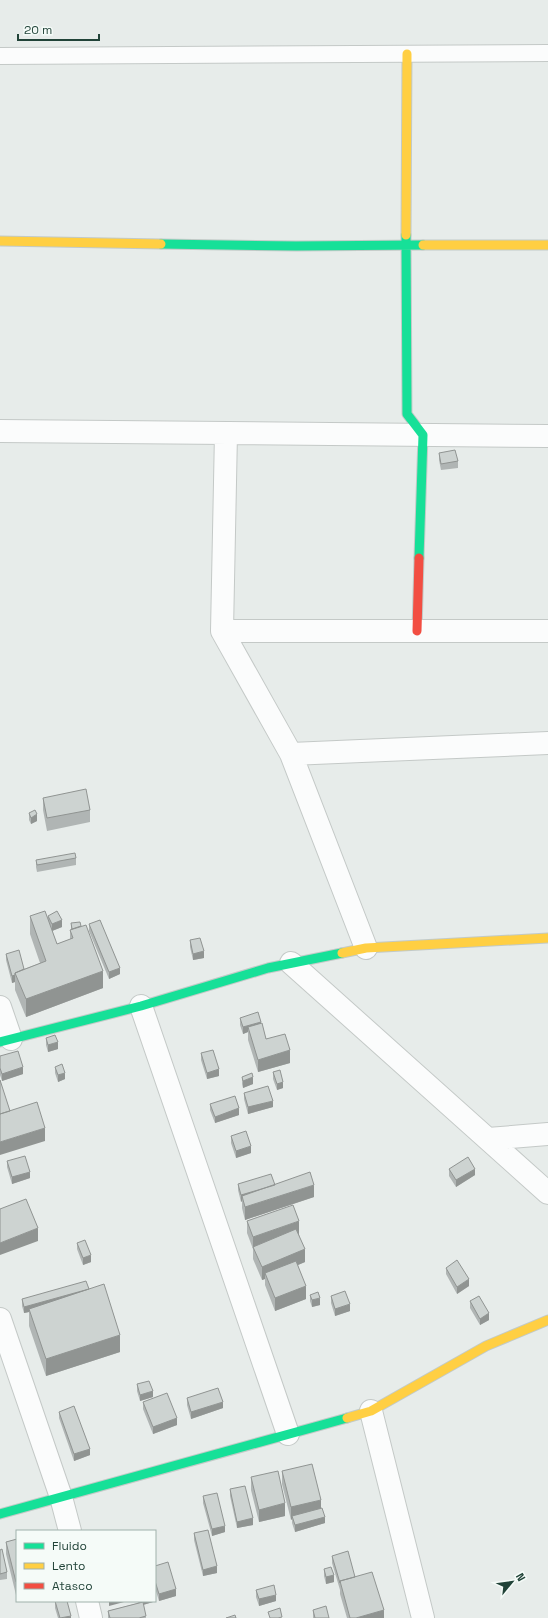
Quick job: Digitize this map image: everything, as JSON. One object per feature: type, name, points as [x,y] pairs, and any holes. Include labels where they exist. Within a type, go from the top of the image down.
[{"type":"street","points":[[407,54],[406,246],[408,414],[423,435],[417,631]]},
{"type":"street","points":[[0,241],[296,246],[548,246]]},
{"type":"street","points":[[0,431],[548,436]]},
{"type":"street","points":[[226,433],[222,631],[291,754],[366,948]]},
{"type":"street","points":[[222,631],[548,631]]},
{"type":"street","points":[[291,754],[548,743]]},
{"type":"street","points":[[0,1007],[6,1040],[141,1006],[268,968],[366,948],[548,938]]},
{"type":"street","points":[[291,963],[548,1193]]},
{"type":"street","points":[[141,1006],[288,1434]]},
{"type":"street","points":[[488,1139],[548,1134]]},
{"type":"street","points":[[0,1319],[61,1497],[70,1530]]},
{"type":"street","points":[[0,1514],[371,1411],[486,1346],[548,1320]]},
{"type":"street","points":[[371,1411],[423,1618]]},
{"type":"street","points":[[87,1602],[91,1618]]},
{"type":"lane","points":[[0,56],[548,53]]},
{"type":"building","points":[[455,450],[458,461],[441,464],[439,453]]},
{"type":"building","points":[[86,789],[90,810],[47,818],[43,798]]},
{"type":"building","points":[[35,810],[37,814],[31,818],[29,813]]},
{"type":"building","points":[[75,853],[76,858],[37,865],[36,860]]},
{"type":"building","points":[[45,911],[57,944],[73,938],[70,930],[86,925],[103,971],[26,999],[15,973],[46,961],[30,916]]},
{"type":"building","points":[[57,911],[62,920],[52,924],[48,916]]},
{"type":"building","points":[[100,920],[120,968],[109,972],[89,924]]},
{"type":"building","points":[[80,922],[81,926],[72,929],[71,923]]},
{"type":"building","points":[[200,938],[204,951],[193,954],[190,940]]},
{"type":"building","points":[[19,950],[24,969],[12,976],[6,954]]},
{"type":"building","points":[[258,1012],[261,1022],[243,1027],[240,1018]]},
{"type":"building","points":[[262,1023],[266,1039],[285,1034],[290,1050],[258,1060],[248,1027]]},
{"type":"building","points":[[55,1035],[58,1042],[48,1045],[46,1038]]},
{"type":"building","points":[[213,1050],[219,1069],[207,1073],[201,1053]]},
{"type":"building","points":[[18,1051],[23,1067],[2,1074],[0,1068],[0,1056]]},
{"type":"building","points":[[62,1064],[65,1073],[58,1075],[55,1067]]},
{"type":"building","points":[[280,1070],[283,1082],[277,1084],[273,1072]]},
{"type":"building","points":[[252,1073],[253,1077],[243,1081],[242,1077]]},
{"type":"building","points":[[0,1080],[10,1111],[0,1114]]},
{"type":"building","points":[[268,1086],[273,1101],[248,1107],[244,1093]]},
{"type":"building","points":[[235,1096],[239,1108],[215,1117],[210,1104]]},
{"type":"building","points":[[37,1102],[45,1128],[0,1142],[0,1114]]},
{"type":"building","points":[[246,1131],[251,1146],[236,1151],[231,1136]]},
{"type":"building","points":[[25,1156],[30,1172],[12,1177],[7,1161]]},
{"type":"building","points":[[468,1157],[475,1169],[456,1180],[449,1169]]},
{"type":"building","points":[[310,1172],[314,1185],[245,1207],[242,1196]]},
{"type":"building","points":[[271,1174],[275,1185],[241,1195],[238,1184]]},
{"type":"building","points":[[26,1199],[38,1228],[0,1243],[0,1209]]},
{"type":"building","points":[[293,1205],[299,1221],[253,1237],[247,1221]]},
{"type":"building","points":[[296,1229],[305,1249],[262,1267],[253,1247]]},
{"type":"building","points":[[85,1240],[91,1255],[83,1258],[77,1243]]},
{"type":"building","points":[[457,1260],[469,1279],[457,1287],[446,1268]]},
{"type":"building","points":[[296,1261],[306,1286],[275,1298],[265,1273]]},
{"type":"building","points":[[86,1281],[89,1289],[24,1307],[22,1299]]},
{"type":"building","points":[[104,1284],[120,1335],[46,1359],[29,1309]]},
{"type":"building","points":[[345,1291],[350,1304],[335,1309],[331,1296]]},
{"type":"building","points":[[318,1292],[320,1298],[312,1300],[310,1295]]},
{"type":"building","points":[[479,1296],[489,1313],[480,1319],[470,1301]]},
{"type":"building","points":[[149,1381],[153,1391],[140,1395],[137,1384]]},
{"type":"building","points":[[218,1388],[223,1402],[191,1412],[187,1398]]},
{"type":"building","points":[[167,1393],[177,1418],[153,1427],[143,1402]]},
{"type":"building","points":[[74,1406],[90,1449],[74,1454],[59,1412]]},
{"type":"building","points":[[312,1464],[321,1500],[291,1507],[282,1471]]},
{"type":"building","points":[[278,1471],[285,1503],[259,1510],[251,1477]]},
{"type":"building","points":[[245,1486],[253,1518],[237,1522],[230,1489]]},
{"type":"building","points":[[217,1493],[225,1526],[212,1529],[203,1496]]},
{"type":"building","points":[[322,1508],[325,1517],[295,1525],[292,1516]]},
{"type":"building","points":[[208,1530],[217,1566],[203,1570],[194,1533]]},
{"type":"building","points":[[16,1539],[16,1582],[6,1542]]},
{"type":"building","points":[[2,1549],[7,1572],[0,1574],[0,1550]]},
{"type":"building","points":[[348,1551],[355,1577],[340,1581],[340,1583],[332,1556]]},
{"type":"building","points":[[168,1562],[176,1589],[159,1594],[156,1584],[156,1566]]},
{"type":"building","points":[[331,1567],[334,1575],[326,1577],[324,1569]]},
{"type":"building","points":[[372,1572],[384,1610],[356,1618],[350,1618],[340,1581]]},
{"type":"building","points":[[274,1585],[276,1595],[259,1599],[256,1590]]},
{"type":"building","points":[[55,1602],[67,1602],[71,1616],[60,1618]]},
{"type":"building","points":[[143,1602],[146,1616],[139,1618],[110,1618],[108,1611]]},
{"type":"building","points":[[326,1606],[329,1618],[315,1618],[313,1610]]},
{"type":"building","points":[[280,1608],[282,1617],[270,1618],[268,1612]]},
{"type":"building","points":[[235,1615],[236,1618],[226,1618]]},
{"type":"traffic: fast","points":[[406,235],[407,414],[423,435],[419,558]]},
{"type":"traffic: fast","points":[[161,244],[296,246],[423,245]]},
{"type":"traffic: fast","points":[[0,1042],[141,1006],[268,968],[342,953]]},
{"type":"traffic: fast","points":[[0,1514],[347,1418]]},
{"type":"traffic: slow","points":[[406,235],[407,54]]},
{"type":"traffic: slow","points":[[0,241],[161,244]]},
{"type":"traffic: slow","points":[[423,245],[548,245]]},
{"type":"traffic: slow","points":[[342,953],[366,948],[548,938]]},
{"type":"traffic: slow","points":[[347,1418],[371,1411],[486,1346],[548,1320]]},
{"type":"traffic: jam","points":[[417,631],[419,558]]}]
